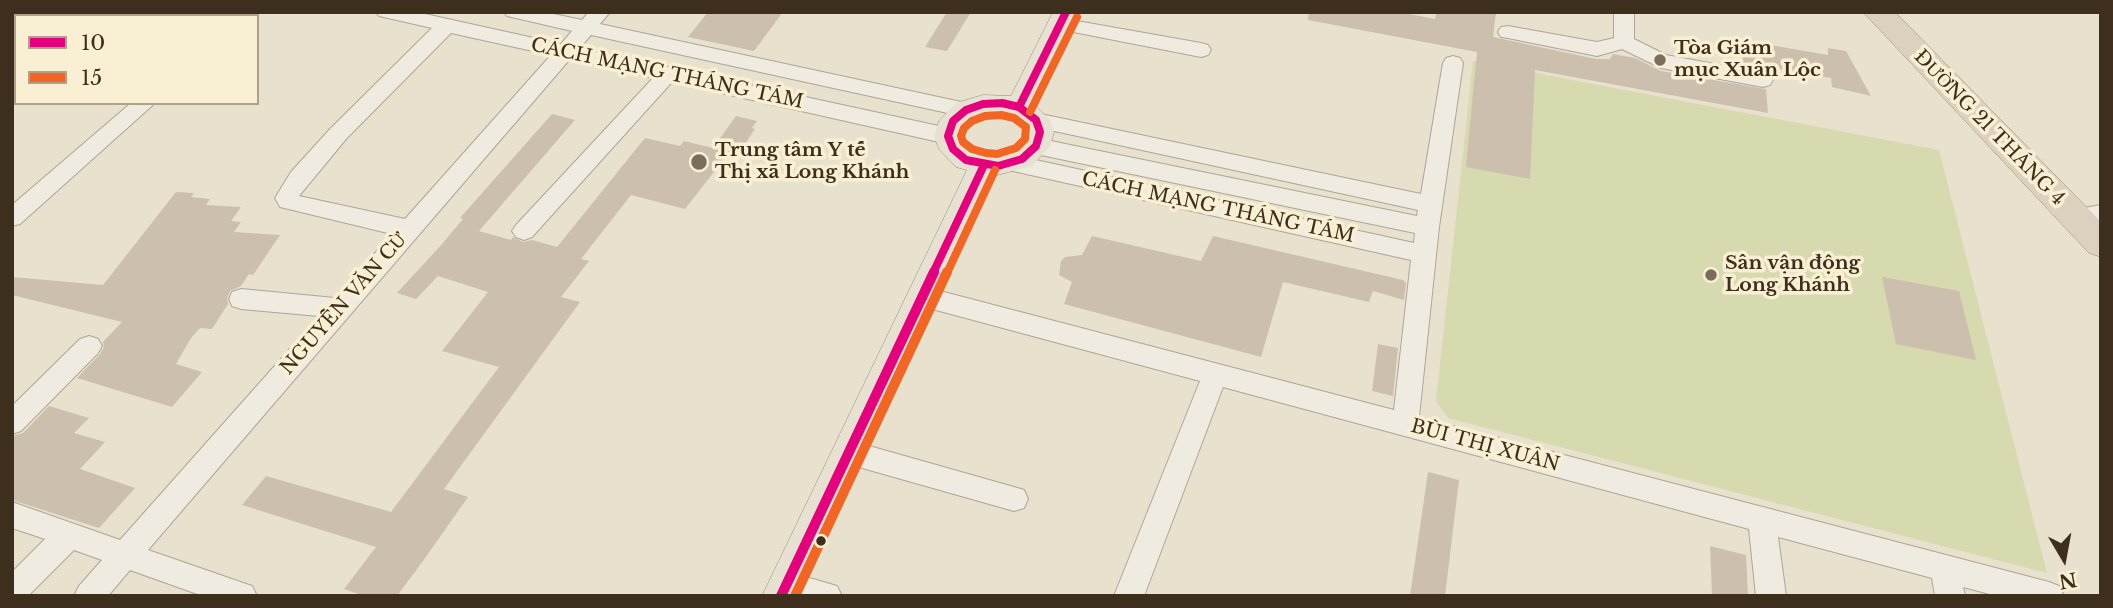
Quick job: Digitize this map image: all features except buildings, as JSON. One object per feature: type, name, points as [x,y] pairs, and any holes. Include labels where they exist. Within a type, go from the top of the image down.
[{"type":"highway","name":"ĐƯỜNG 21 THÁNG 4","points":[[1878,12],[2098,224]]},
{"type":"highway","name":"ĐƯỜNG 21 THÁNG 4","points":[[1899,12],[2098,224]]},
{"type":"main road","points":[[783,590],[921,296],[998,164],[1031,125],[1063,18]]},
{"type":"main road","points":[[998,164],[966,160],[953,149],[948,136],[953,121],[967,110],[993,103],[1031,125]]},
{"type":"street","name":"CÁCH MẠNG THÁNG TÁM","points":[[386,12],[948,136]]},
{"type":"street","name":"CÁCH MẠNG THÁNG TÁM","points":[[514,12],[593,20],[967,110]]},
{"type":"street","points":[[1624,42],[1625,12]]},
{"type":"street","points":[[1063,18],[1200,50]]},
{"type":"street","name":"NGUYỄN VĂN CỪ","points":[[89,596],[593,20]]},
{"type":"street","points":[[409,229],[318,209],[288,201],[286,198],[299,178],[338,134],[446,26]]},
{"type":"street","points":[[1508,32],[1597,49],[1624,42],[1661,61],[1763,80]]},
{"type":"street","points":[[1405,425],[1429,215],[1453,63]]},
{"type":"street","points":[[524,231],[668,74]]},
{"type":"street","points":[[12,218],[143,105]]},
{"type":"street","name":"CÁCH MẠNG THÁNG TÁM","points":[[1031,125],[1429,215]]},
{"type":"street","name":"CÁCH MẠNG THÁNG TÁM","points":[[998,164],[1424,254]]},
{"type":"street","name":"BÙI THỊ XUÂN","points":[[921,296],[1762,520],[1948,582],[2049,596]]},
{"type":"street","points":[[241,299],[340,308]]},
{"type":"street","points":[[12,423],[24,397],[89,346]]},
{"type":"street","points":[[1129,596],[1215,374]]},
{"type":"street","points":[[848,453],[1014,499]]},
{"type":"street","points":[[12,515],[242,596]]},
{"type":"street","points":[[1762,520],[1771,596]]},
{"type":"street","points":[[12,592],[69,535]]},
{"type":"street","points":[[783,590],[827,596]]},
{"type":"green space","name":"Sân vận động Long Khánh","points":[[1473,61],[1939,150],[2047,573],[1448,418],[1436,401]]},
{"type":"transit line","name":"10","points":[[1019,107],[1066,12]]},
{"type":"transit line","name":"15","points":[[1030,112],[1077,17]]},
{"type":"transit line","name":"10","points":[[1002,103],[1019,107],[1036,120],[1040,132],[1036,146],[1022,159],[998,166],[966,160],[953,149],[948,136],[953,121],[966,110],[983,104],[1002,103]]},
{"type":"transit line","name":"15","points":[[1001,115],[1014,118],[1026,127],[1025,139],[1016,148],[997,154],[986,153],[972,149],[963,142],[961,136],[964,128],[972,121],[985,116],[1001,115]]},
{"type":"transit line","name":"10","points":[[781,596],[984,165]]},
{"type":"transit line","name":"15","points":[[795,596],[995,170]]},
{"type":"place","name":"Tòa Giám mục Xuân Lộc","points":[[1660,60]]},
{"type":"place","name":"Trung tâm Y tế Thị xã Long Khánh","points":[[699,162]]},
{"type":"place","name":"Sân vận động Long Khánh","points":[[1711,275]]}]
